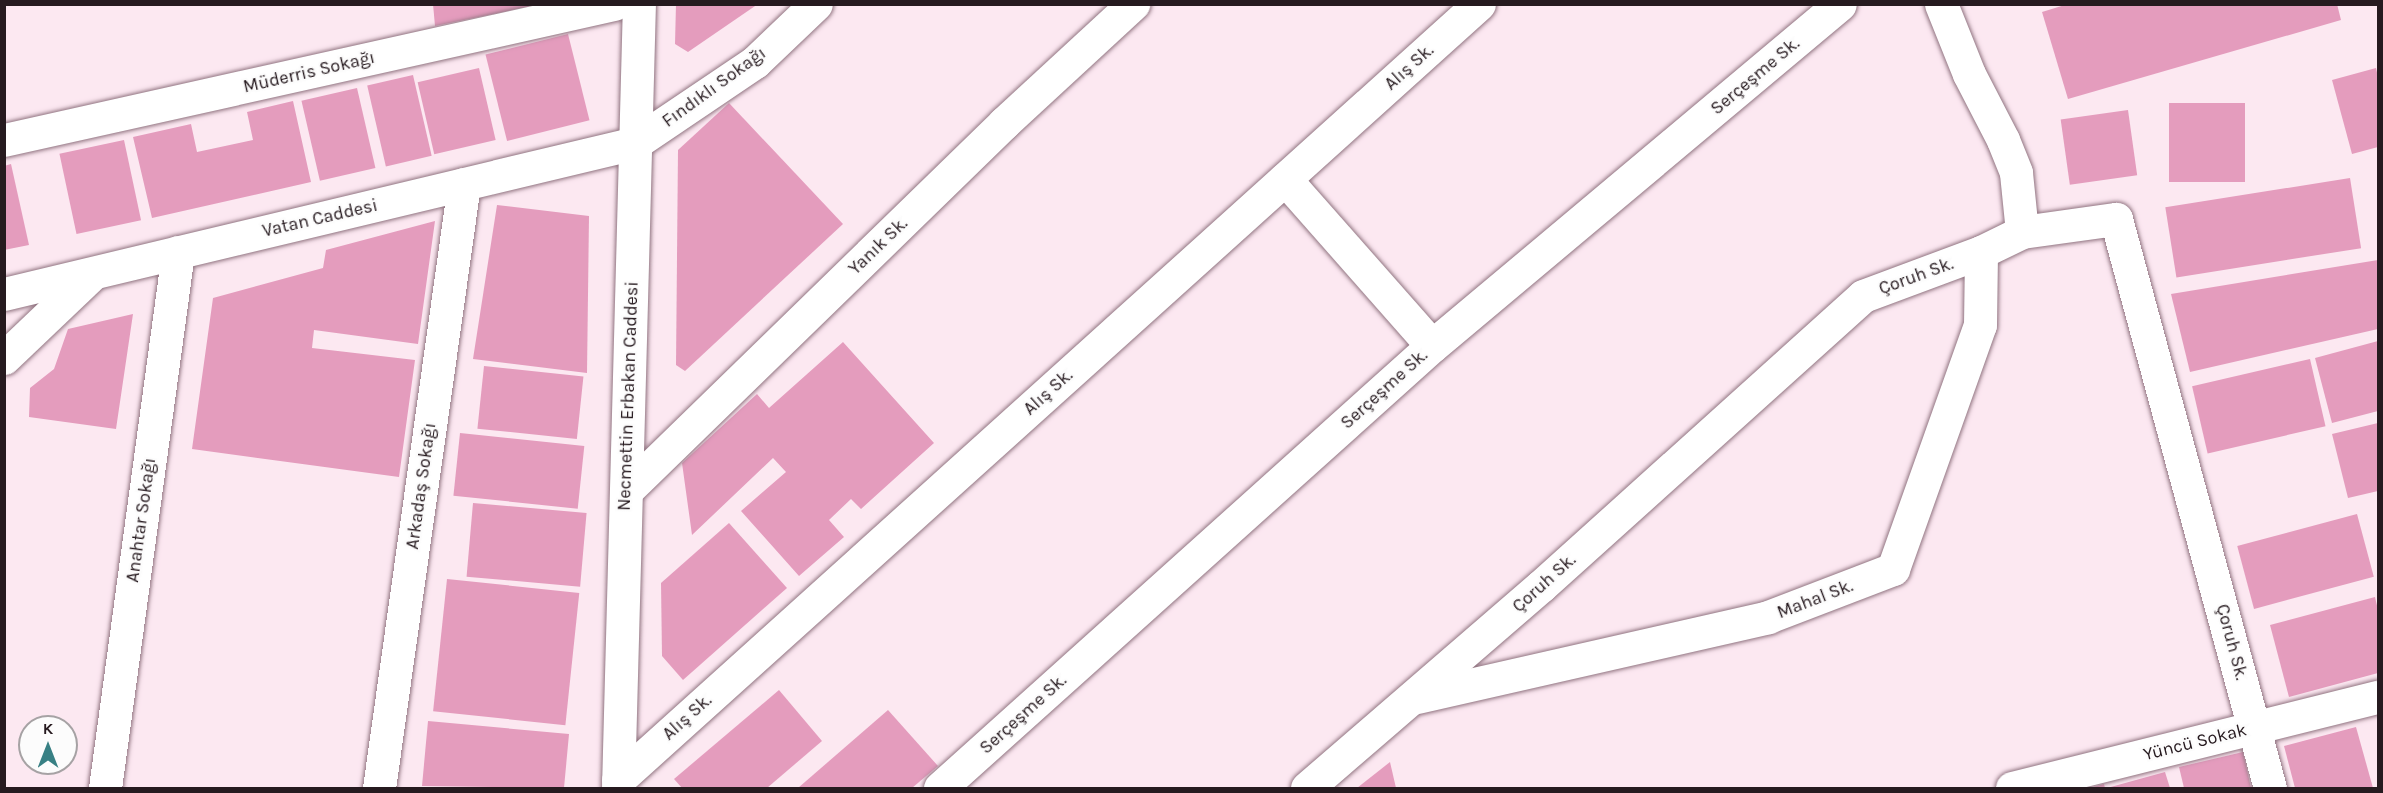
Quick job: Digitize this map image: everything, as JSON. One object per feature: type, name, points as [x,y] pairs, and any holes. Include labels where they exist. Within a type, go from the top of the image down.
[{"type":"street","name":"Müderris Sokağı","points":[[4,140],[614,4]]},
{"type":"street","name":"Necmettin Erbakan Caddesi","points":[[618,784],[639,4]]},
{"type":"street","name":"Fındıklı Sokağı","points":[[635,143],[754,62],[816,4]]},
{"type":"street","name":"Yanık Sk.","points":[[626,491],[1004,123],[1133,4]]},
{"type":"street","name":"Alış Sk.","points":[[618,784],[1479,4]]},
{"type":"street","name":"Serçeşme Sk.","points":[[940,789],[1432,346],[1840,4]]},
{"type":"street","points":[[1941,4],[1969,74],[2003,140],[2016,173],[2022,232]]},
{"type":"street","name":"Vatan Caddesi","points":[[4,294],[635,143]]},
{"type":"street","points":[[1285,179],[1432,346]]},
{"type":"street","name":"Arkadaş Sokağı","points":[[379,789],[464,184]]},
{"type":"street","name":"Çoruh Sk.","points":[[1307,789],[1412,699],[1863,296],[1981,252],[2022,232],[2116,219],[2270,789]]},
{"type":"street","name":"Anahtar Sokağı","points":[[105,789],[178,252]]},
{"type":"street","name":"Mahal Sk.","points":[[1412,699],[1768,617],[1893,569],[1980,325],[1981,252]]},
{"type":"street","points":[[4,358],[91,275]]},
{"type":"street","name":"Yüncü Sokak","points":[[2012,789],[2254,726],[2379,697]]},
{"type":"building","points":[[433,4],[531,4],[531,6],[435,26]]},
{"type":"building","points":[[676,4],[758,4],[688,52],[675,44]]},
{"type":"building","points":[[2068,4],[2337,4],[2341,20],[2068,99],[2042,12]]},
{"type":"building","points":[[568,34],[590,120],[507,141],[486,55]]},
{"type":"building","points":[[479,68],[496,140],[434,154],[418,82]]},
{"type":"building","points":[[2376,68],[2378,147],[2352,154],[2332,80]]},
{"type":"building","points":[[413,75],[432,156],[386,166],[367,86]]},
{"type":"building","points":[[357,88],[375,168],[320,181],[301,101]]},
{"type":"building","points":[[293,101],[311,182],[152,218],[133,137],[191,124],[197,152],[253,140],[247,112]]},
{"type":"building","points":[[729,103],[843,224],[685,371],[676,365],[678,150]]},
{"type":"building","points":[[2169,103],[2245,103],[2245,182],[2169,182]]},
{"type":"building","points":[[2128,110],[2137,175],[2070,185],[2061,119]]},
{"type":"building","points":[[124,140],[141,220],[76,234],[59,154]]},
{"type":"building","points":[[11,164],[29,245],[4,250],[4,166]]},
{"type":"building","points":[[2350,178],[2361,248],[2176,277],[2165,207]]},
{"type":"building","points":[[497,205],[589,216],[587,373],[473,359]]},
{"type":"building","points":[[435,221],[418,344],[314,330],[312,348],[415,360],[399,477],[192,449],[213,298],[323,268],[326,250]]},
{"type":"building","points":[[2378,260],[2378,329],[2190,372],[2171,294]]},
{"type":"building","points":[[133,314],[116,429],[29,417],[30,388],[54,369],[68,329]]},
{"type":"building","points":[[2378,341],[2378,411],[2332,423],[2315,358]]},
{"type":"building","points":[[843,342],[934,443],[861,509],[851,499],[829,520],[844,537],[799,576],[741,511],[786,472],[773,458],[692,535],[682,463],[757,394],[769,408]]},
{"type":"building","points":[[2310,359],[2326,426],[2208,453],[2192,386]]},
{"type":"building","points":[[484,366],[583,376],[577,439],[477,429]]},
{"type":"building","points":[[2378,423],[2378,491],[2348,498],[2332,434]]},
{"type":"building","points":[[460,433],[584,446],[578,509],[453,496]]},
{"type":"building","points":[[473,503],[587,513],[580,587],[467,577]]},
{"type":"building","points":[[2357,514],[2374,577],[2254,609],[2237,546]]},
{"type":"building","points":[[729,523],[787,588],[683,680],[662,656],[661,583]]},
{"type":"building","points":[[447,579],[579,593],[565,725],[433,711]]},
{"type":"building","points":[[2375,597],[2378,610],[2378,673],[2289,697],[2270,625]]},
{"type":"building","points":[[779,690],[822,741],[767,788],[682,788],[674,779]]},
{"type":"building","points":[[888,710],[938,766],[912,788],[798,788]]},
{"type":"building","points":[[428,721],[569,734],[564,788],[422,786]]},
{"type":"building","points":[[2356,727],[2373,788],[2295,788],[2284,746]]},
{"type":"building","points":[[2243,752],[2251,788],[2184,788],[2179,767]]},
{"type":"building","points":[[1390,762],[1396,788],[1357,788]]},
{"type":"building","points":[[2165,772],[2170,788],[2107,788]]},
{"type":"building","points":[[2104,784],[2105,788],[2090,788]]}]
